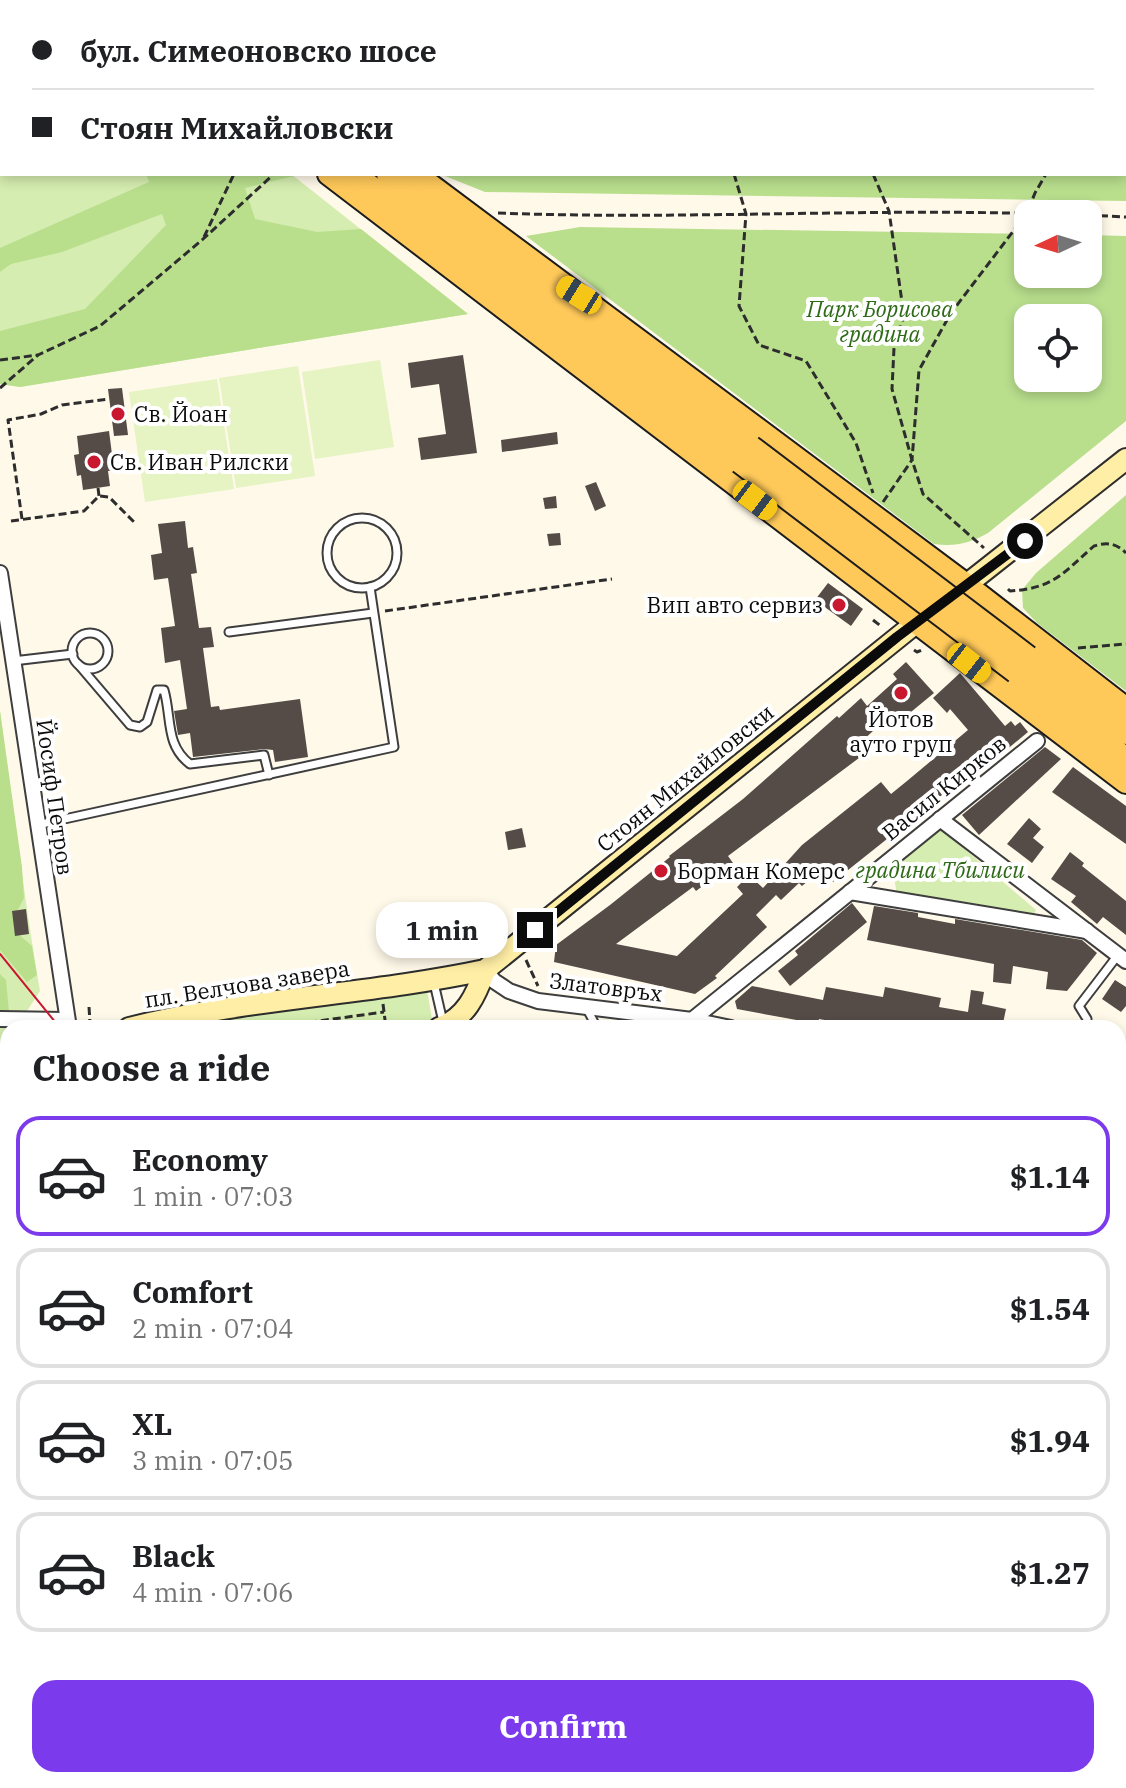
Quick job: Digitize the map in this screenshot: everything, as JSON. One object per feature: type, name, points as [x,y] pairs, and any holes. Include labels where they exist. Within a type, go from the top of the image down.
[{"type":"main road","points":[[332,176],[1126,782]]},
{"type":"main road","points":[[370,176],[542,338]]},
{"type":"main road","points":[[370,176],[579,295]]},
{"type":"main road","points":[[370,176],[558,323],[745,454],[1022,664],[1126,733]]},
{"type":"main road","points":[[418,176],[966,585],[1126,709]]},
{"type":"main road","points":[[1022,664],[1126,759]]},
{"type":"street","name":"Стоян Михайловски","points":[[485,970],[916,623],[1126,459]]},
{"type":"street","name":"Йосиф Петров","points":[[0,573],[6,662],[37,825],[67,1020]]},
{"type":"street","name":"Васил Кирков","points":[[692,1020],[1037,741]]},
{"type":"street","points":[[940,819],[1122,958]]},
{"type":"street","points":[[850,892],[1087,931]]},
{"type":"street","name":"пл. Велчова завера","points":[[162,1020],[434,981],[485,970]]},
{"type":"street","name":"Златовръх","points":[[485,970],[509,991],[538,1001],[692,1020]]},
{"type":"street","points":[[453,1020],[475,996],[485,970]]},
{"type":"lane","points":[[353,519],[376,521],[393,536],[397,547],[393,570],[386,579],[370,587],[354,588],[344,583],[329,566],[329,543],[342,524],[353,519]]},
{"type":"lane","points":[[37,825],[394,747],[370,587]]},
{"type":"lane","points":[[229,632],[373,613]]},
{"type":"lane","points":[[78,664],[89,669],[101,666],[108,656],[107,644],[94,633],[83,635],[75,642],[73,654],[78,664],[130,725],[140,727],[147,722],[157,690],[164,690],[173,746],[179,756],[190,764],[264,755],[269,775]]},
{"type":"lane","points":[[6,662],[73,654]]},
{"type":"lane","points":[[1087,1019],[1079,1006],[1122,958]]},
{"type":"lane","points":[[434,981],[441,1020]]},
{"type":"lane","points":[[586,1007],[593,1020]]},
{"type":"path","points":[[202,240],[233,176]]},
{"type":"path","points":[[0,388],[38,355],[100,326],[272,176]]},
{"type":"path","points":[[735,176],[746,214],[739,306],[759,345],[806,361],[856,443],[874,495]]},
{"type":"path","points":[[874,176],[889,211],[904,316],[894,348],[892,389],[912,460],[923,494],[980,542]]},
{"type":"path","points":[[1032,200],[1045,176]]},
{"type":"path","points":[[495,213],[1014,213]]},
{"type":"path","points":[[1102,216],[1126,217]]},
{"type":"path","points":[[878,508],[912,460],[919,370],[951,313],[1014,230]]},
{"type":"path","points":[[0,360],[38,355]]},
{"type":"path","points":[[22,519],[8,420],[41,414],[62,405],[109,399]]},
{"type":"path","points":[[98,488],[99,496]]},
{"type":"path","points":[[11,521],[84,511],[99,496]]},
{"type":"path","points":[[99,496],[109,497],[136,524]]},
{"type":"path","points":[[1008,589],[1031,590],[1048,585],[1094,546],[1103,543],[1114,544],[1126,553]]},
{"type":"path","points":[[373,613],[612,579]]},
{"type":"path","points":[[873,620],[885,629]]},
{"type":"path","points":[[1065,649],[1126,644]]},
{"type":"path","points":[[524,956],[540,990]]},
{"type":"path","points":[[380,988],[385,1020]]},
{"type":"path","points":[[89,1007],[90,1020]]},
{"type":"path","points":[[329,1020],[384,1012]]},
{"type":"green space","points":[[0,176],[294,176],[468,314],[20,387],[0,384]]},
{"type":"green space","points":[[147,176],[294,176],[245,188],[255,219],[317,232],[361,229],[468,314],[20,387],[0,384],[0,331],[85,309],[166,225],[162,214],[62,252],[11,264],[0,272],[0,248],[149,182]]},
{"type":"green space","points":[[445,176],[1126,176],[1126,201],[485,192]]},
{"type":"green space","name":"Парк Борисова градина","points":[[580,227],[1014,234],[1014,288],[1102,288],[1102,235],[1126,236],[1126,421],[988,533],[962,543],[934,544],[526,236]]},
{"type":"green space","points":[[380,360],[394,447],[315,459],[302,372]]},
{"type":"green space","points":[[298,366],[315,476],[236,488],[219,378]]},
{"type":"green space","points":[[217,379],[234,489],[145,502],[129,392]]},
{"type":"green space","points":[[1126,495],[1126,691],[1037,623],[1023,608],[1022,590],[1036,573]]},
{"type":"green space","points":[[0,711],[40,991],[27,1011],[0,1012]]},
{"type":"green space","points":[[0,711],[22,867],[24,898],[14,917],[17,933],[32,946],[37,975],[27,982],[0,950]]},
{"type":"green space","name":"градина Тбилиси","points":[[940,828],[1036,910],[1033,917],[897,896],[893,869]]},
{"type":"green space","points":[[0,974],[6,980],[9,1012],[0,1012]]},
{"type":"green space","points":[[427,990],[432,1019],[208,1020],[384,993]]},
{"type":"building","points":[[463,355],[477,453],[421,460],[418,438],[446,434],[439,384],[411,388],[408,363]]},
{"type":"building","name":"Св. Йоан","points":[[122,388],[128,435],[114,436],[108,389]]},
{"type":"building","name":"Св. Иван Рилски","points":[[109,431],[114,470],[108,471],[110,486],[83,490],[74,455],[79,454],[77,436]]},
{"type":"building","points":[[557,432],[558,444],[502,452],[501,440]]},
{"type":"building","points":[[596,482],[606,506],[595,511],[585,486]]},
{"type":"building","points":[[556,496],[557,508],[545,509],[543,498]]},
{"type":"building","points":[[185,521],[188,548],[193,547],[197,573],[191,574],[199,628],[211,627],[214,647],[203,648],[211,707],[219,706],[220,710],[300,699],[308,757],[275,762],[273,750],[264,749],[193,757],[190,733],[178,735],[174,711],[187,709],[180,660],[165,663],[161,628],[175,626],[168,578],[154,580],[151,555],[162,553],[158,524]]},
{"type":"building","points":[[560,533],[561,545],[549,546],[547,534]]},
{"type":"building","name":"Вип авто сервиз","points":[[828,583],[863,609],[851,626],[815,600]]},
{"type":"building","points":[[906,662],[934,693],[894,726],[887,718],[860,743],[867,752],[728,856],[733,863],[696,891],[693,887],[616,944],[677,956],[743,894],[737,887],[749,875],[763,888],[802,845],[881,782],[891,794],[968,730],[950,709],[947,713],[933,698],[960,673],[1005,726],[1011,721],[1015,726],[1020,722],[1028,732],[988,765],[985,761],[833,882],[822,869],[802,886],[799,883],[781,900],[776,895],[756,915],[767,927],[715,976],[717,978],[695,994],[554,962],[556,945],[743,799],[837,716],[839,718],[861,698],[867,706],[897,679],[893,674]]},
{"type":"building","points":[[1045,747],[1061,759],[979,835],[962,815]]},
{"type":"building","points":[[1073,767],[1126,806],[1126,844],[1052,792]]},
{"type":"building","points":[[1029,818],[1041,829],[1033,838],[1044,847],[1032,863],[1007,844]]},
{"type":"building","points":[[522,828],[526,847],[508,850],[505,832]]},
{"type":"building","points":[[1070,852],[1084,863],[1082,866],[1126,901],[1126,935],[1103,917],[1097,924],[1071,902],[1076,896],[1051,879]]},
{"type":"building","points":[[852,903],[867,922],[790,986],[778,971],[798,955],[795,951]]},
{"type":"building","points":[[874,906],[918,913],[918,917],[955,924],[955,919],[1082,940],[1097,953],[1067,991],[1046,989],[1048,972],[1013,966],[1011,984],[993,982],[994,964],[867,940]]},
{"type":"building","points":[[26,909],[29,934],[15,936],[12,911]]},
{"type":"building","points":[[464,914],[467,935],[423,941],[421,919]]},
{"type":"building","points":[[1115,980],[1126,987],[1126,1006],[1121,1012],[1102,999]]},
{"type":"building","points":[[752,986],[823,1000],[826,987],[883,997],[885,987],[941,998],[939,1007],[968,1012],[971,990],[984,992],[982,1004],[1006,1009],[1004,1020],[796,1020],[737,1009],[735,1001]]},
{"type":"tram line","points":[[0,954],[54,1020]]},
{"type":"place","name":"Св. Йоан","points":[[118,414]]},
{"type":"place","name":"Св. Иван Рилски","points":[[94,462]]},
{"type":"place","name":"Вип авто сервиз","points":[[839,605]]},
{"type":"place","name":"Йотов ауто груп","points":[[901,693]]},
{"type":"place","name":"Борман Комерс","points":[[661,871]]},
{"type":"route","points":[[535,930],[897,637],[1025,541]]}]
